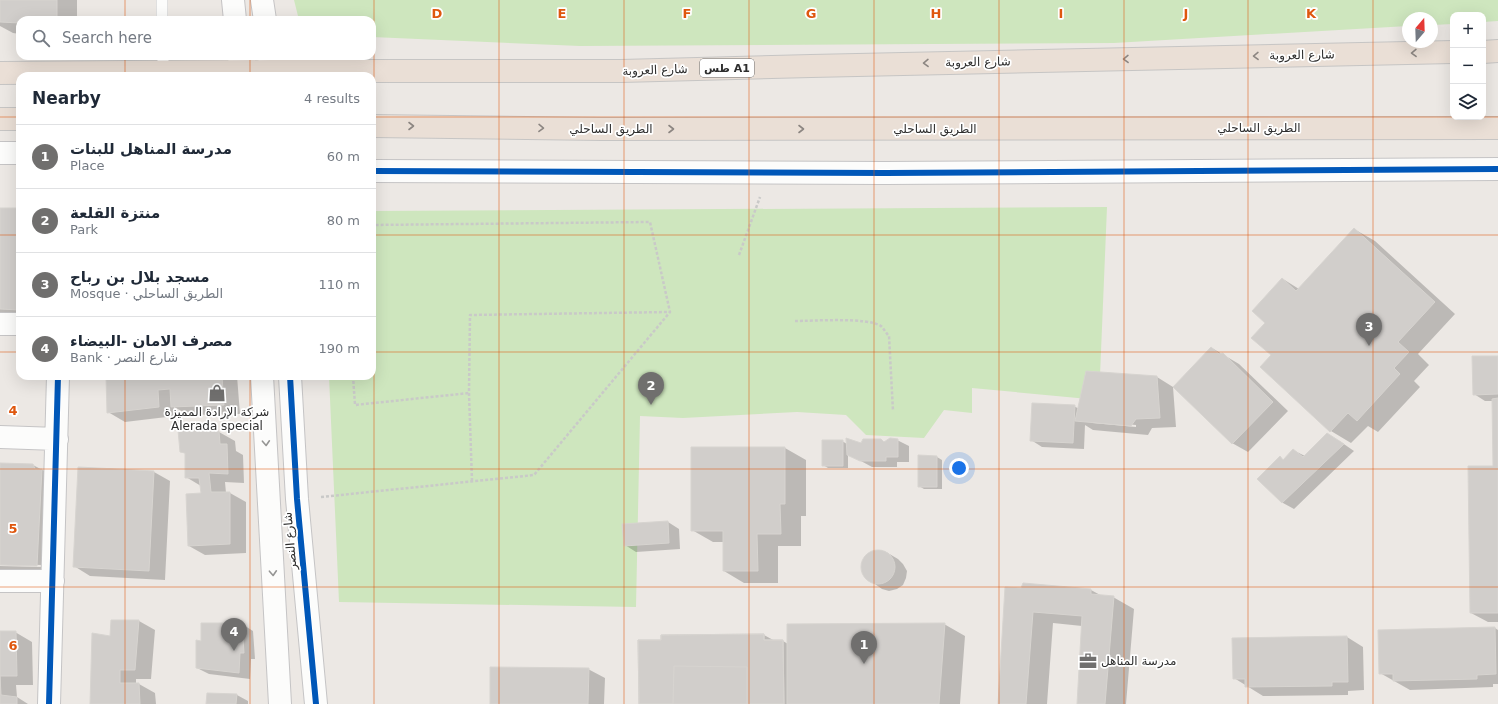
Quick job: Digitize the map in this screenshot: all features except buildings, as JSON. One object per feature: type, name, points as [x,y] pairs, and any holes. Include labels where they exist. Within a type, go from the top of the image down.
[{"type":"highway","points":[[1486,52],[1498,51]]},
{"type":"highway","name":"شارع العروبة","points":[[18,72],[163,64],[240,68],[621,72],[819,65],[1450,52]]},
{"type":"highway","name":"شارع العروبة","points":[[0,73],[16,72]]},
{"type":"highway","points":[[0,119],[16,119]]},
{"type":"highway","name":"الطريق الساحلي","points":[[376,126],[602,129],[1498,128]]},
{"type":"street","points":[[233,0],[235,16]]},
{"type":"street","points":[[262,0],[264,16]]},
{"type":"street","points":[[0,153],[16,153]]},
{"type":"street","points":[[376,171],[893,173],[1498,169]]},
{"type":"street","points":[[0,324],[16,324]]},
{"type":"street","points":[[49,704],[58,380]]},
{"type":"street","name":"شارع النصر","points":[[262,380],[280,704]]},
{"type":"street","name":"شارع النصر","points":[[290,380],[297,499],[316,704]]},
{"type":"street","points":[[0,437],[56,439]]},
{"type":"street","points":[[0,581],[53,581]]},
{"type":"lane","points":[[162,0],[162,16]]},
{"type":"path","points":[[739,255],[768,173]]},
{"type":"path","points":[[376,225],[650,222],[670,312]]},
{"type":"path","points":[[472,481],[469,393],[470,315],[670,312]]},
{"type":"path","points":[[297,499],[534,475],[670,312]]},
{"type":"path","points":[[795,321],[859,321],[871,323],[881,327],[889,336],[893,411]]},
{"type":"path","points":[[353,380],[355,405],[469,393]]},
{"type":"green space","points":[[294,0],[1498,0],[1498,21],[1486,22],[1486,12],[1450,12],[1450,24],[1438,25],[1438,12],[1402,12],[1402,26],[1114,43],[580,46],[376,37],[376,16],[298,16]]},
{"type":"green space","points":[[1107,207],[1099,400],[972,388],[972,413],[944,410],[924,438],[866,435],[846,415],[797,412],[683,418],[640,416],[636,607],[339,602],[329,380],[376,380],[376,211]]},
{"type":"cycle path","points":[[376,171],[885,173],[1498,169]]},
{"type":"cycle path","points":[[49,704],[58,380]]},
{"type":"cycle path","points":[[290,380],[297,499],[316,704]]},
{"type":"place","name":"مسجد بلال بن رباح","points":[[1369,346]]},
{"type":"place","name":"شركة الإرادة المميزة Alerada special","points":[[217,393]]},
{"type":"place","name":"منتزة القلعة","points":[[651,405]]},
{"type":"place","name":"مصرف الامان -البيضاء","points":[[234,651]]},
{"type":"place","name":"مدرسة المناهل","points":[[1088,661]]},
{"type":"place","name":"مدرسة المناهل للبنات","points":[[864,664]]}]
